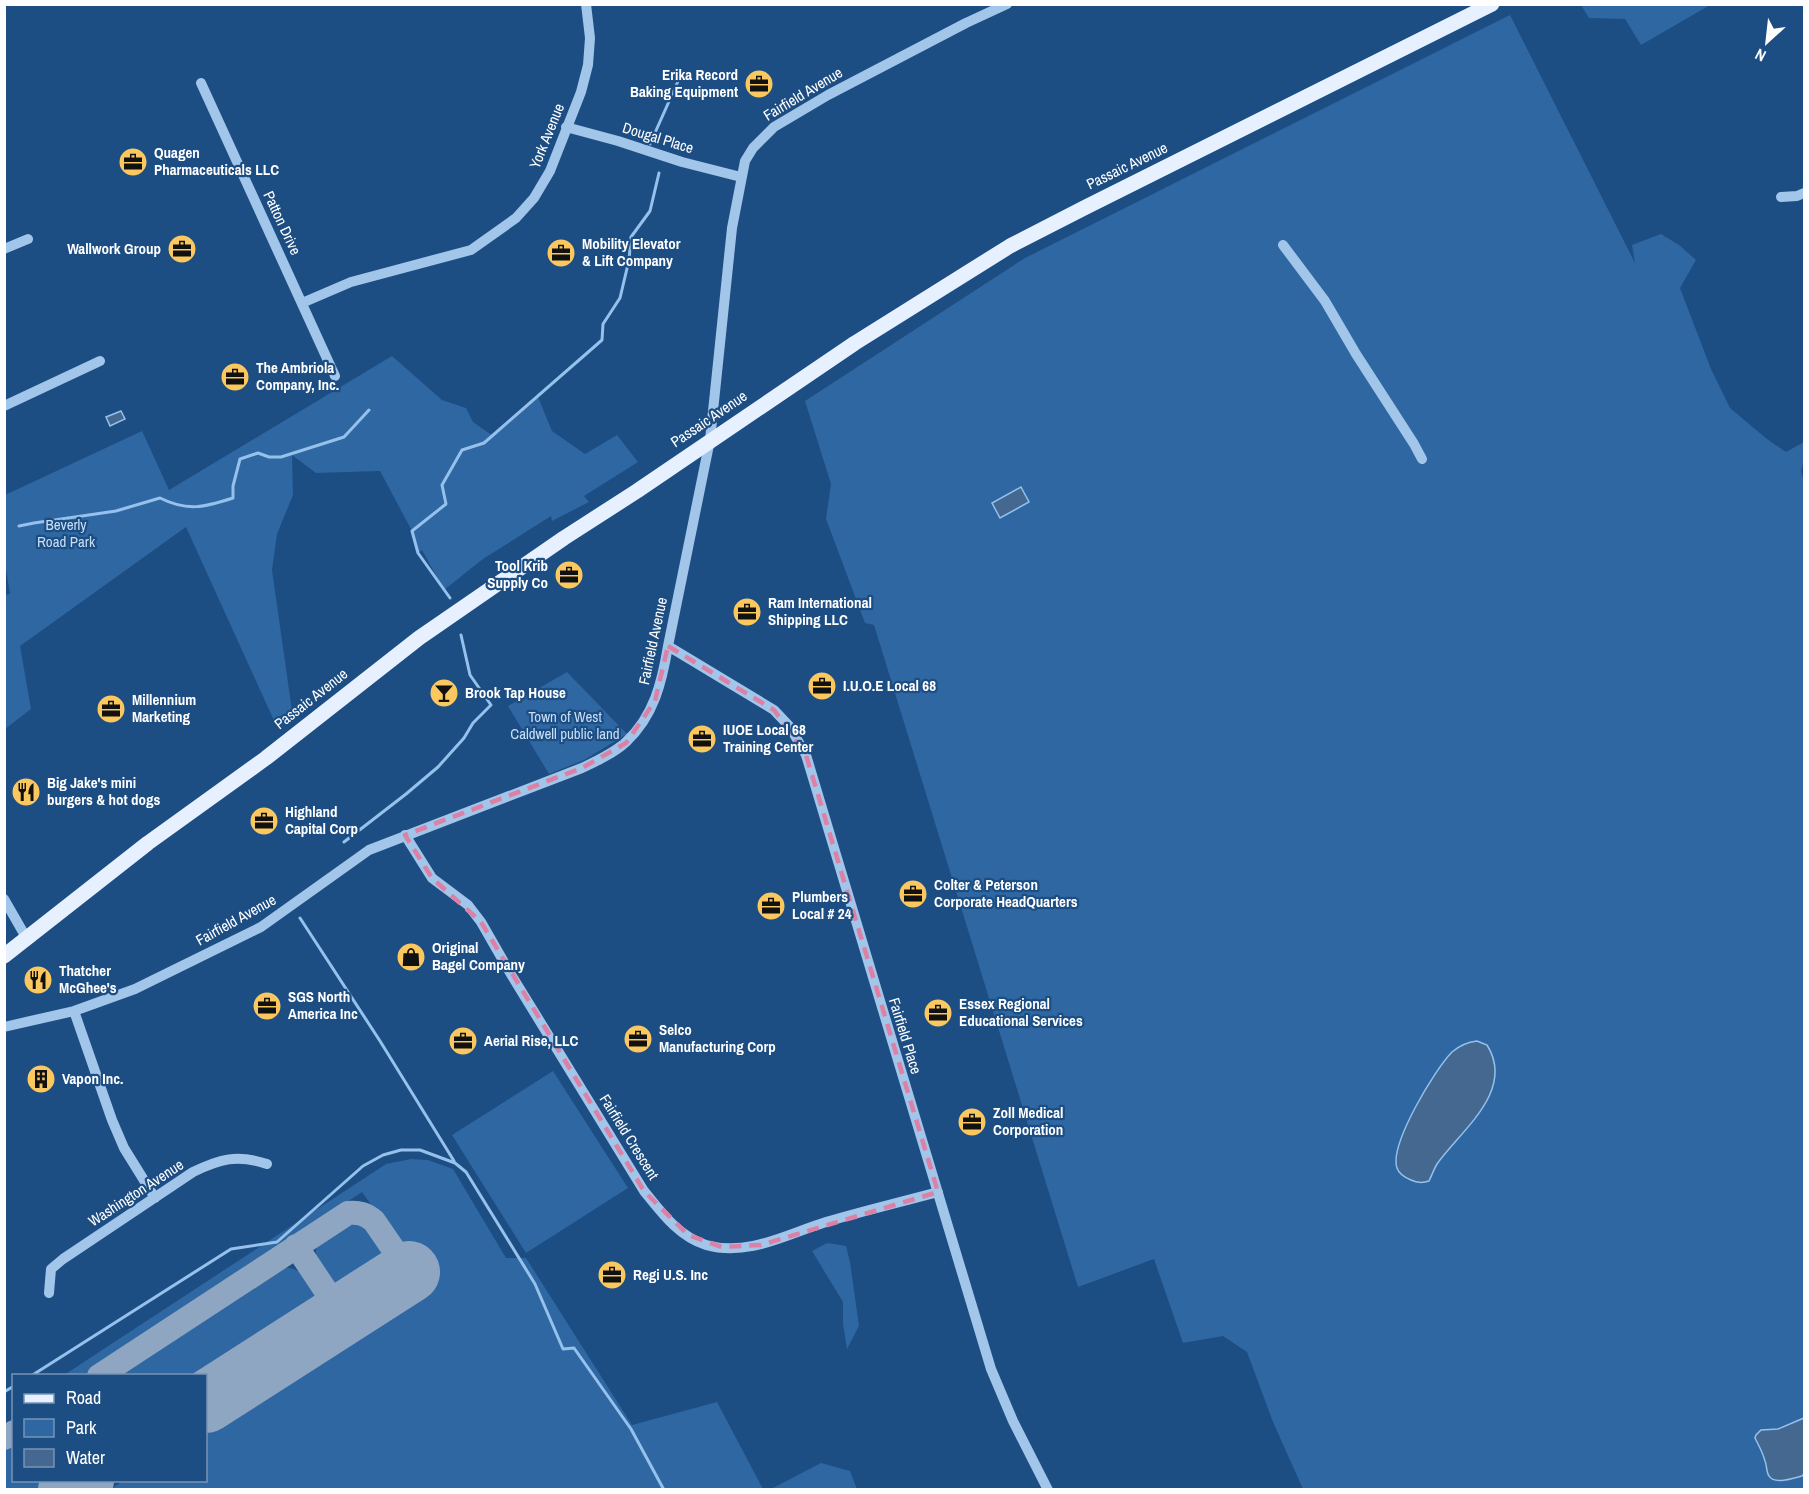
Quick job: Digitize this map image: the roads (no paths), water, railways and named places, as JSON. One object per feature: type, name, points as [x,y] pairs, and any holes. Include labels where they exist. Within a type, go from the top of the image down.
[{"type":"main road","name":"Passaic Avenue","points":[[4,956],[419,638],[855,343],[1010,246],[1492,4]]},
{"type":"street","name":"York Avenue","points":[[302,303],[351,282],[471,250],[516,218],[534,198],[544,182],[581,92],[588,65],[590,38],[586,4]]},
{"type":"street","name":"Fairfield Avenue","points":[[4,1027],[74,1011],[135,989],[261,927],[369,850],[582,768],[618,748],[634,733],[649,713],[663,676],[710,440],[732,228],[745,161],[753,148],[774,127],[828,95],[1007,4]]},
{"type":"street","name":"Patton Drive","points":[[201,83],[335,376]]},
{"type":"street","name":"Dougal Place","points":[[566,127],[741,177]]},
{"type":"street","points":[[1781,197],[1804,193]]},
{"type":"street","points":[[4,249],[28,239]]},
{"type":"street","points":[[1283,245],[1325,302],[1422,459]]},
{"type":"street","points":[[4,406],[100,361]]},
{"type":"street","name":"Fairfield Place","points":[[668,646],[774,710],[790,727],[806,755],[991,1369],[1013,1421],[1048,1490]]},
{"type":"street","name":"Fairfield Crescent","points":[[405,835],[432,878],[468,906],[482,922],[512,976],[644,1191],[669,1221],[688,1235],[705,1245],[722,1247],[761,1245],[825,1223],[938,1192]]},
{"type":"street","points":[[4,900],[27,939]]},
{"type":"street","points":[[74,1011],[120,1139],[155,1198]]},
{"type":"street","name":"Washington Avenue","points":[[48,1293],[51,1269],[193,1172],[216,1161],[235,1158],[254,1159],[267,1164]]},
{"type":"water","points":[[121,411],[125,419],[110,426],[106,417]]},
{"type":"water","points":[[1021,487],[1029,502],[1000,518],[992,503]]},
{"type":"water","points":[[1477,1041],[1487,1045],[1494,1062],[1495,1078],[1490,1094],[1471,1124],[1437,1164],[1429,1181],[1413,1181],[1401,1174],[1397,1168],[1396,1157],[1406,1126],[1444,1061],[1458,1048]]},
{"type":"water","points":[[1804,1418],[1804,1474],[1784,1480],[1772,1479],[1768,1474],[1766,1463],[1755,1438],[1756,1435],[1761,1430],[1778,1429]]},
{"type":"waterway","points":[[650,144],[679,79]]},
{"type":"waterway","points":[[450,598],[418,553],[412,531],[446,504],[442,485],[462,450],[484,443],[602,340],[603,324],[620,298],[629,260],[631,237],[650,211],[659,173]]},
{"type":"waterway","points":[[19,526],[116,511],[160,498],[188,507],[214,504],[233,498],[233,486],[240,459],[258,453],[269,457],[281,457],[344,437],[369,410]]},
{"type":"waterway","points":[[344,842],[438,767],[464,738],[473,723],[491,705],[470,675],[461,635]]},
{"type":"waterway","points":[[300,918],[454,1161]]},
{"type":"waterway","points":[[34,1374],[231,1249],[277,1242],[363,1166],[383,1155],[401,1150],[420,1150],[455,1163],[466,1172],[535,1284],[563,1349],[574,1348],[631,1429],[664,1490]]},
{"type":"waterway","points":[[4,1392],[12,1387]]},
{"type":"place","name":"Erika Record Baking Equipment","points":[[759,84]]},
{"type":"place","name":"Quagen Pharmaceuticals LLC","points":[[133,162]]},
{"type":"place","name":"Wallwork Group","points":[[182,249]]},
{"type":"place","name":"Mobility Elevator & Lift Company","points":[[561,253]]},
{"type":"place","name":"The Ambriola Company, Inc.","points":[[235,377]]},
{"type":"place","name":"Tool Krib Supply Co","points":[[569,575]]},
{"type":"place","name":"Ram International Shipping LLC","points":[[747,612]]},
{"type":"place","name":"I.U.O.E Local 68","points":[[822,686]]},
{"type":"place","name":"Brook Tap House","points":[[444,693]]},
{"type":"place","name":"Millennium Marketing","points":[[111,709]]},
{"type":"place","name":"IUOE Local 68 Training Center","points":[[702,739]]},
{"type":"place","name":"Big Jake's mini burgers & hot dogs","points":[[26,792]]},
{"type":"place","name":"Highland Capital Corp","points":[[264,821]]},
{"type":"place","name":"Colter & Peterson Corporate HeadQuarters","points":[[913,894]]},
{"type":"place","name":"Plumbers Local # 24","points":[[771,906]]},
{"type":"place","name":"Original Bagel Company","points":[[411,957]]},
{"type":"place","name":"Thatcher McGhee's","points":[[38,980]]},
{"type":"place","name":"SGS North America Inc","points":[[267,1006]]},
{"type":"place","name":"Essex Regional Educational Services","points":[[938,1013]]},
{"type":"place","name":"Selco Manufacturing Corp","points":[[638,1039]]},
{"type":"place","name":"Aerial Rise, LLC","points":[[463,1041]]},
{"type":"place","name":"Vapon Inc.","points":[[41,1079]]},
{"type":"place","name":"Zoll Medical Corporation","points":[[972,1122]]},
{"type":"place","name":"Regi U.S. Inc","points":[[612,1275]]},
{"type":"park label","name":"Beverly Road Park","points":[[66,534]]},
{"type":"park label","name":"Town of West Caldwell public land","points":[[565,726]]}]
